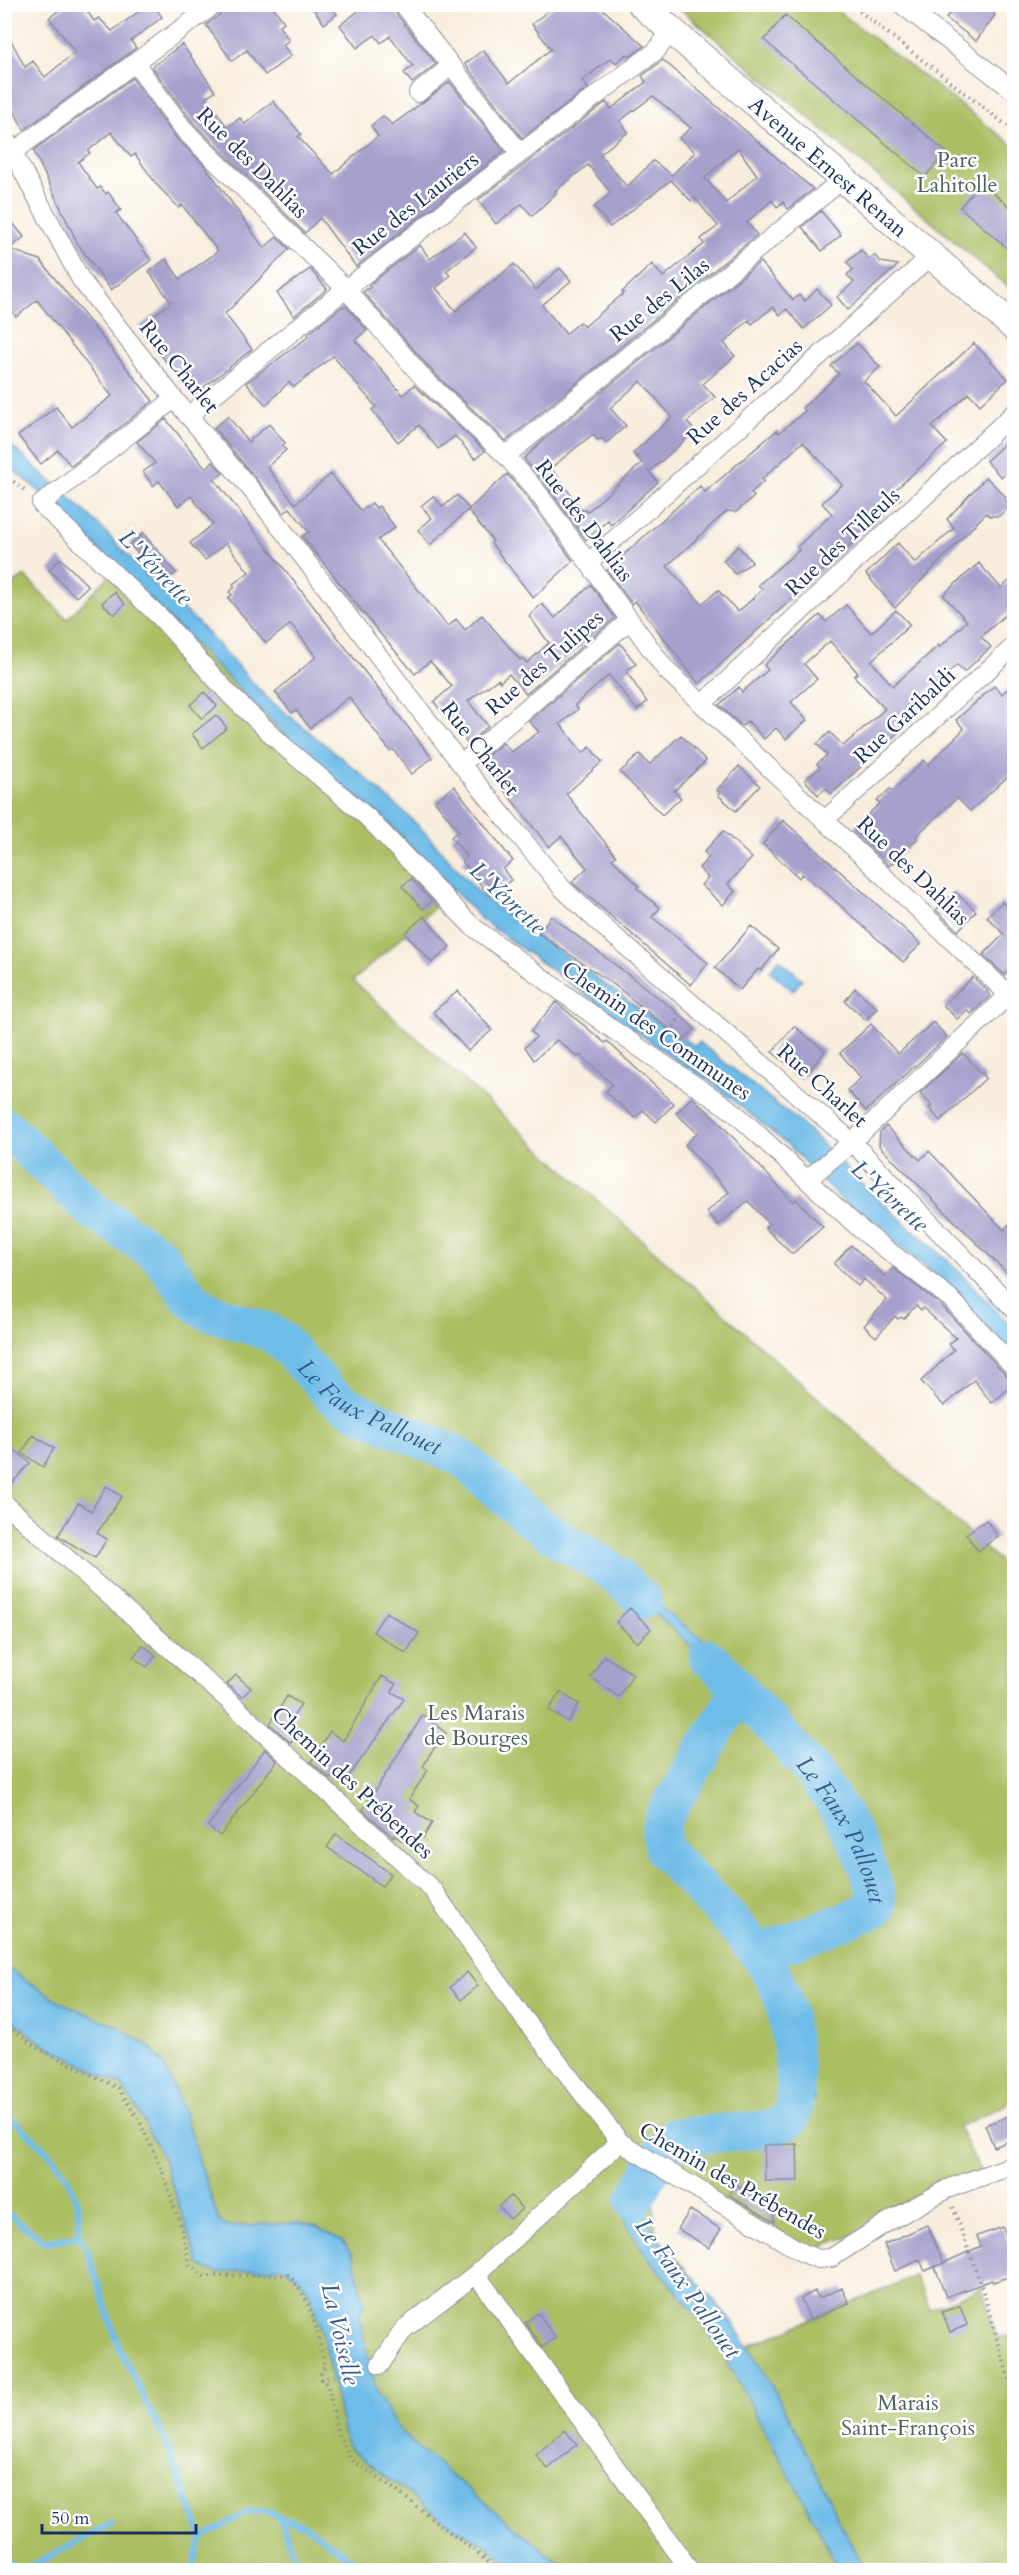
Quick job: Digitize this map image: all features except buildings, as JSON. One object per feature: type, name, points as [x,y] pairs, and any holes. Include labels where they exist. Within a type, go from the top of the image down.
[{"type":"main road","name":"Avenue Ernest Renan","points":[[641,4],[1014,327]]},
{"type":"street","points":[[13,152],[215,4]]},
{"type":"street","points":[[403,4],[519,153]]},
{"type":"street","points":[[901,4],[1014,91]]},
{"type":"street","name":"Rue des Lauriers","points":[[188,416],[345,288],[519,153],[656,51],[672,30]]},
{"type":"street","name":"Rue des Dahlias","points":[[135,63],[185,131],[345,288],[424,380],[506,456],[535,489],[666,670],[1012,992]]},
{"type":"street","points":[[418,93],[451,66]]},
{"type":"street","name":"Rue Charlet","points":[[4,136],[52,230],[81,280],[174,399],[255,494],[461,764],[563,889],[846,1147],[1014,1309]]},
{"type":"street","name":"Rue des Lilas","points":[[506,456],[843,179]]},
{"type":"street","name":"Rue des Acacias","points":[[589,562],[931,256]]},
{"type":"street","points":[[50,497],[174,399]]},
{"type":"street","name":"Rue des Tilleuls","points":[[702,704],[1014,413]]},
{"type":"street","name":"Chemin des Communes","points":[[50,497],[230,695],[287,750],[367,818],[472,926],[612,1029],[734,1112],[810,1177],[860,1229],[950,1298],[1014,1362]]},
{"type":"street","name":"Rue des Tulipes","points":[[461,764],[630,620]]},
{"type":"street","name":"Rue Garibaldi","points":[[826,819],[1014,646]]},
{"type":"street","points":[[810,1177],[846,1147],[1012,992]]},
{"type":"street","name":"Chemin des Prébendes","points":[[4,1503],[228,1700],[432,1889],[530,2026],[620,2142],[803,2253],[818,2259],[831,2258],[886,2223],[947,2189],[1014,2165]]},
{"type":"street","name":"Chemin des Prébendes","points":[[380,2365],[404,2329],[476,2274],[620,2142]]},
{"type":"street","points":[[476,2274],[690,2571]]},
{"type":"path","points":[[850,4],[1014,131]]},
{"type":"path","points":[[4,474],[50,497]]},
{"type":"path","points":[[656,1047],[673,1027]]},
{"type":"path","points":[[4,2022],[36,2047],[118,2088],[140,2122],[161,2168],[181,2226],[190,2265],[204,2276],[288,2275],[300,2287],[309,2304],[325,2366],[321,2371],[321,2379],[328,2386],[338,2433],[351,2460],[398,2492],[499,2571]]},
{"type":"path","points":[[947,2189],[982,2288],[1014,2396]]},
{"type":"path","points":[[321,2379],[380,2365]]},
{"type":"green space","name":"Parc Lahitolle","points":[[676,5],[830,5],[1014,146],[1014,292]]},
{"type":"green space","name":"Les Marais de Bourges","points":[[124,561],[453,875],[453,891],[353,981],[1014,1574],[1014,2101],[958,2127],[983,2176],[886,2223],[803,2253],[661,2167],[651,2182],[656,2235],[723,2311],[747,2347],[915,2276],[930,2309],[982,2288],[996,2337],[1014,2336],[1014,2570],[5,2570],[5,589],[25,576],[67,619]]},
{"type":"water","points":[[4,439],[89,515],[158,587],[197,622],[265,696],[360,773],[419,826],[483,897],[676,1035],[695,1046],[699,1042],[803,1125],[869,1191],[953,1265],[1014,1329],[1014,1358],[956,1292],[842,1200],[788,1145],[707,1079],[679,1062],[482,920],[377,812],[315,764],[44,495],[5,463]]},
{"type":"water","points":[[779,959],[802,979],[793,991],[770,971]]},
{"type":"water","points":[[4,1109],[97,1198],[166,1248],[199,1295],[229,1307],[269,1316],[284,1326],[340,1388],[459,1444],[518,1496],[563,1530],[598,1549],[663,1610],[720,1652],[745,1678],[794,1743],[834,1789],[853,1818],[867,1845],[887,1905],[886,1914],[776,1952],[775,1956],[793,2010],[815,2101],[799,2102],[785,2001],[762,1954],[880,1908],[867,1861],[837,1800],[746,1696],[595,1558],[524,1514],[452,1451],[339,1402],[276,1335],[198,1307],[160,1257],[86,1206],[5,1124]]},
{"type":"water","name":"La Voiselle","points":[[4,1966],[60,2002],[119,2027],[152,2049],[164,2065],[181,2105],[219,2221],[227,2226],[300,2223],[317,2227],[343,2241],[353,2256],[364,2303],[359,2317],[377,2393],[400,2431],[567,2570],[517,2570],[485,2544],[454,2528],[352,2451],[345,2441],[320,2322],[308,2290],[300,2279],[285,2267],[217,2273],[199,2265],[163,2158],[133,2102],[121,2085],[40,2042],[5,2014]]},
{"type":"water","points":[[643,2156],[661,2167],[647,2190],[644,2202],[646,2216],[653,2230],[671,2255],[723,2311],[755,2358],[812,2462],[865,2570],[839,2570],[800,2493],[717,2345],[693,2311],[645,2253],[627,2224],[623,2211],[624,2198]]},
{"type":"waterway","name":"Le Faux Pallouet","points":[[4,1126],[91,1209],[159,1255],[191,1299],[207,1311],[269,1332],[281,1340],[333,1396],[352,1408],[461,1458],[523,1513],[558,1538],[609,1569],[643,1600]]},
{"type":"waterway","name":"Le Faux Pallouet","points":[[708,1658],[725,1673],[828,1793],[859,1847],[876,1896],[877,1908],[761,1955]]},
{"type":"waterway","name":"Le Faux Pallouet","points":[[634,2201],[657,2159],[674,2137],[773,2129],[791,2118],[795,2099],[794,2061],[784,2001],[773,1976],[730,1919],[664,1851],[660,1834],[663,1818],[740,1690]]},
{"type":"waterway","points":[[4,2112],[46,2151],[69,2181],[76,2197],[79,2216],[78,2236]]},
{"type":"waterway","points":[[4,2211],[45,2242],[78,2236],[86,2247],[120,2350],[166,2442],[202,2538],[192,2570]]},
{"type":"waterway","points":[[202,2538],[248,2512],[266,2511],[280,2518],[299,2570]]},
{"type":"waterway","points":[[280,2518],[305,2525],[365,2570]]},
{"type":"waterway","points":[[23,2570],[111,2524]]},
{"type":"waterway","points":[[4,2558],[20,2570]]},
{"type":"water label","name":"L'Yévrette","points":[[156,567]]},
{"type":"water label","name":"L'Yévrette","points":[[508,898]]},
{"type":"water label","name":"L'Yévrette","points":[[890,1196]]},
{"type":"park label","name":"Marais Saint-François","points":[[908,2414]]}]
